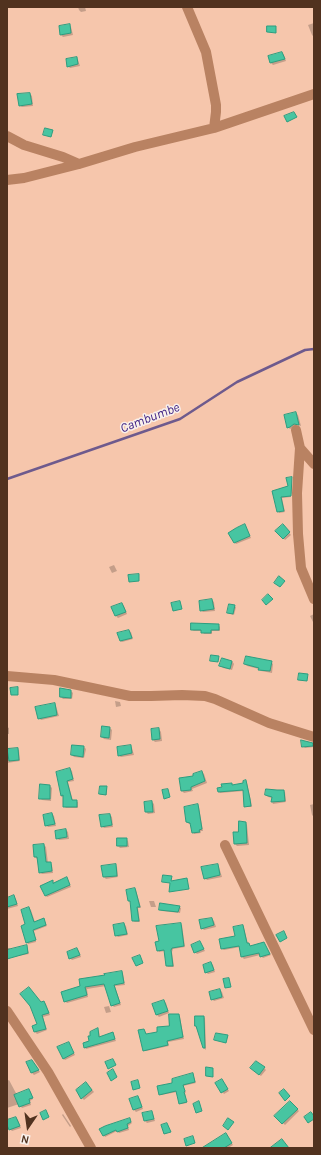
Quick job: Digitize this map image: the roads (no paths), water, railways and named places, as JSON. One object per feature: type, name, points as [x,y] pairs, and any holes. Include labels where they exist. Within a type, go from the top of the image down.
[{"type":"street","points":[[187,7],[206,52],[216,105],[214,128]]},
{"type":"street","points":[[7,180],[24,178],[136,147],[214,128],[314,94]]},
{"type":"street","points":[[7,136],[24,145],[63,157],[79,164]]},
{"type":"street","points":[[296,430],[300,448],[297,492],[298,534],[301,568],[314,599]]},
{"type":"street","points":[[300,448],[314,464]]},
{"type":"street","points":[[7,676],[54,680],[130,696],[205,696],[269,723],[314,738]]},
{"type":"street","points":[[225,845],[314,1030]]},
{"type":"street","points":[[7,1012],[48,1072],[91,1148]]},
{"type":"waterway","name":"Cambumbe","points":[[7,479],[180,419],[237,382],[305,350],[314,349]]}]
